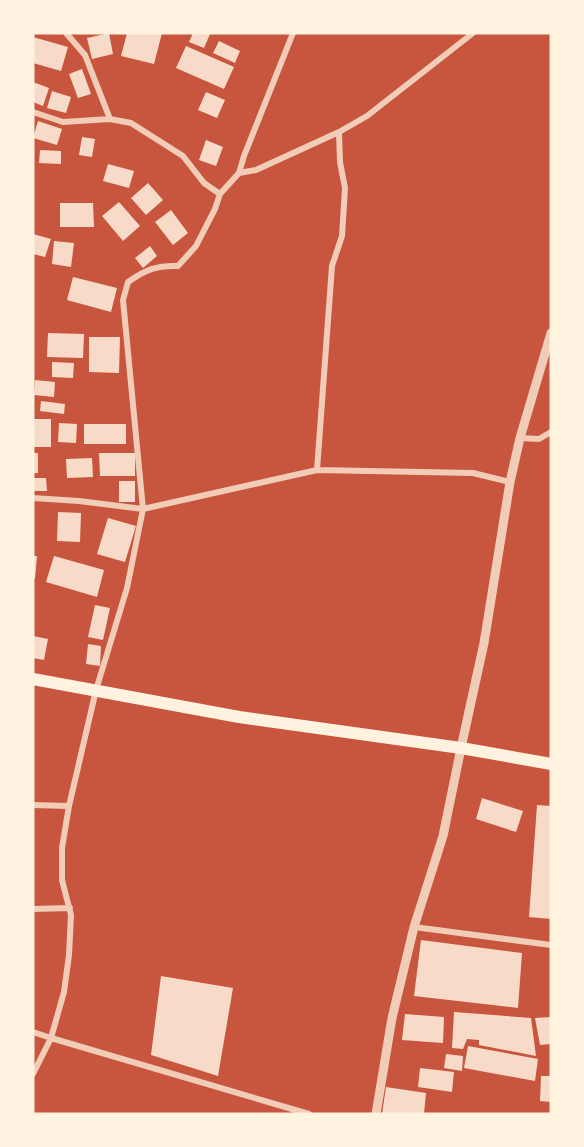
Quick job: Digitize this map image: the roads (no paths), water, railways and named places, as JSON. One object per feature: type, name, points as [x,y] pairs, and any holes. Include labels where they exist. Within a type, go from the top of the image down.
[{"type":"main road","points":[[33,679],[239,717],[461,748],[551,764]]},
{"type":"street","points":[[66,33],[85,55],[110,119]]},
{"type":"street","points":[[33,1074],[51,1038],[64,992],[68,964],[71,915],[62,880],[62,849],[69,806],[96,690],[127,588],[143,510],[123,300],[128,282],[143,271],[164,265],[178,266],[196,246],[220,194],[238,173],[293,33]]},
{"type":"street","points":[[238,173],[256,170],[339,132],[367,116],[473,33]]},
{"type":"street","points":[[33,112],[63,122],[110,119],[131,123],[183,156],[204,183],[220,194]]},
{"type":"street","points":[[317,470],[332,266],[342,236],[345,188],[340,162],[339,132]]},
{"type":"street","points":[[376,1114],[392,1018],[414,927],[443,837],[484,643],[510,482],[520,438],[551,333]]},
{"type":"street","points":[[520,438],[539,439],[551,432]]},
{"type":"street","points":[[33,498],[79,501],[143,510],[317,470],[473,473],[510,482]]},
{"type":"street","points":[[33,805],[69,806]]},
{"type":"street","points":[[33,909],[70,908]]},
{"type":"street","points":[[414,927],[551,945]]},
{"type":"street","points":[[33,1032],[287,1111],[309,1114]]}]
